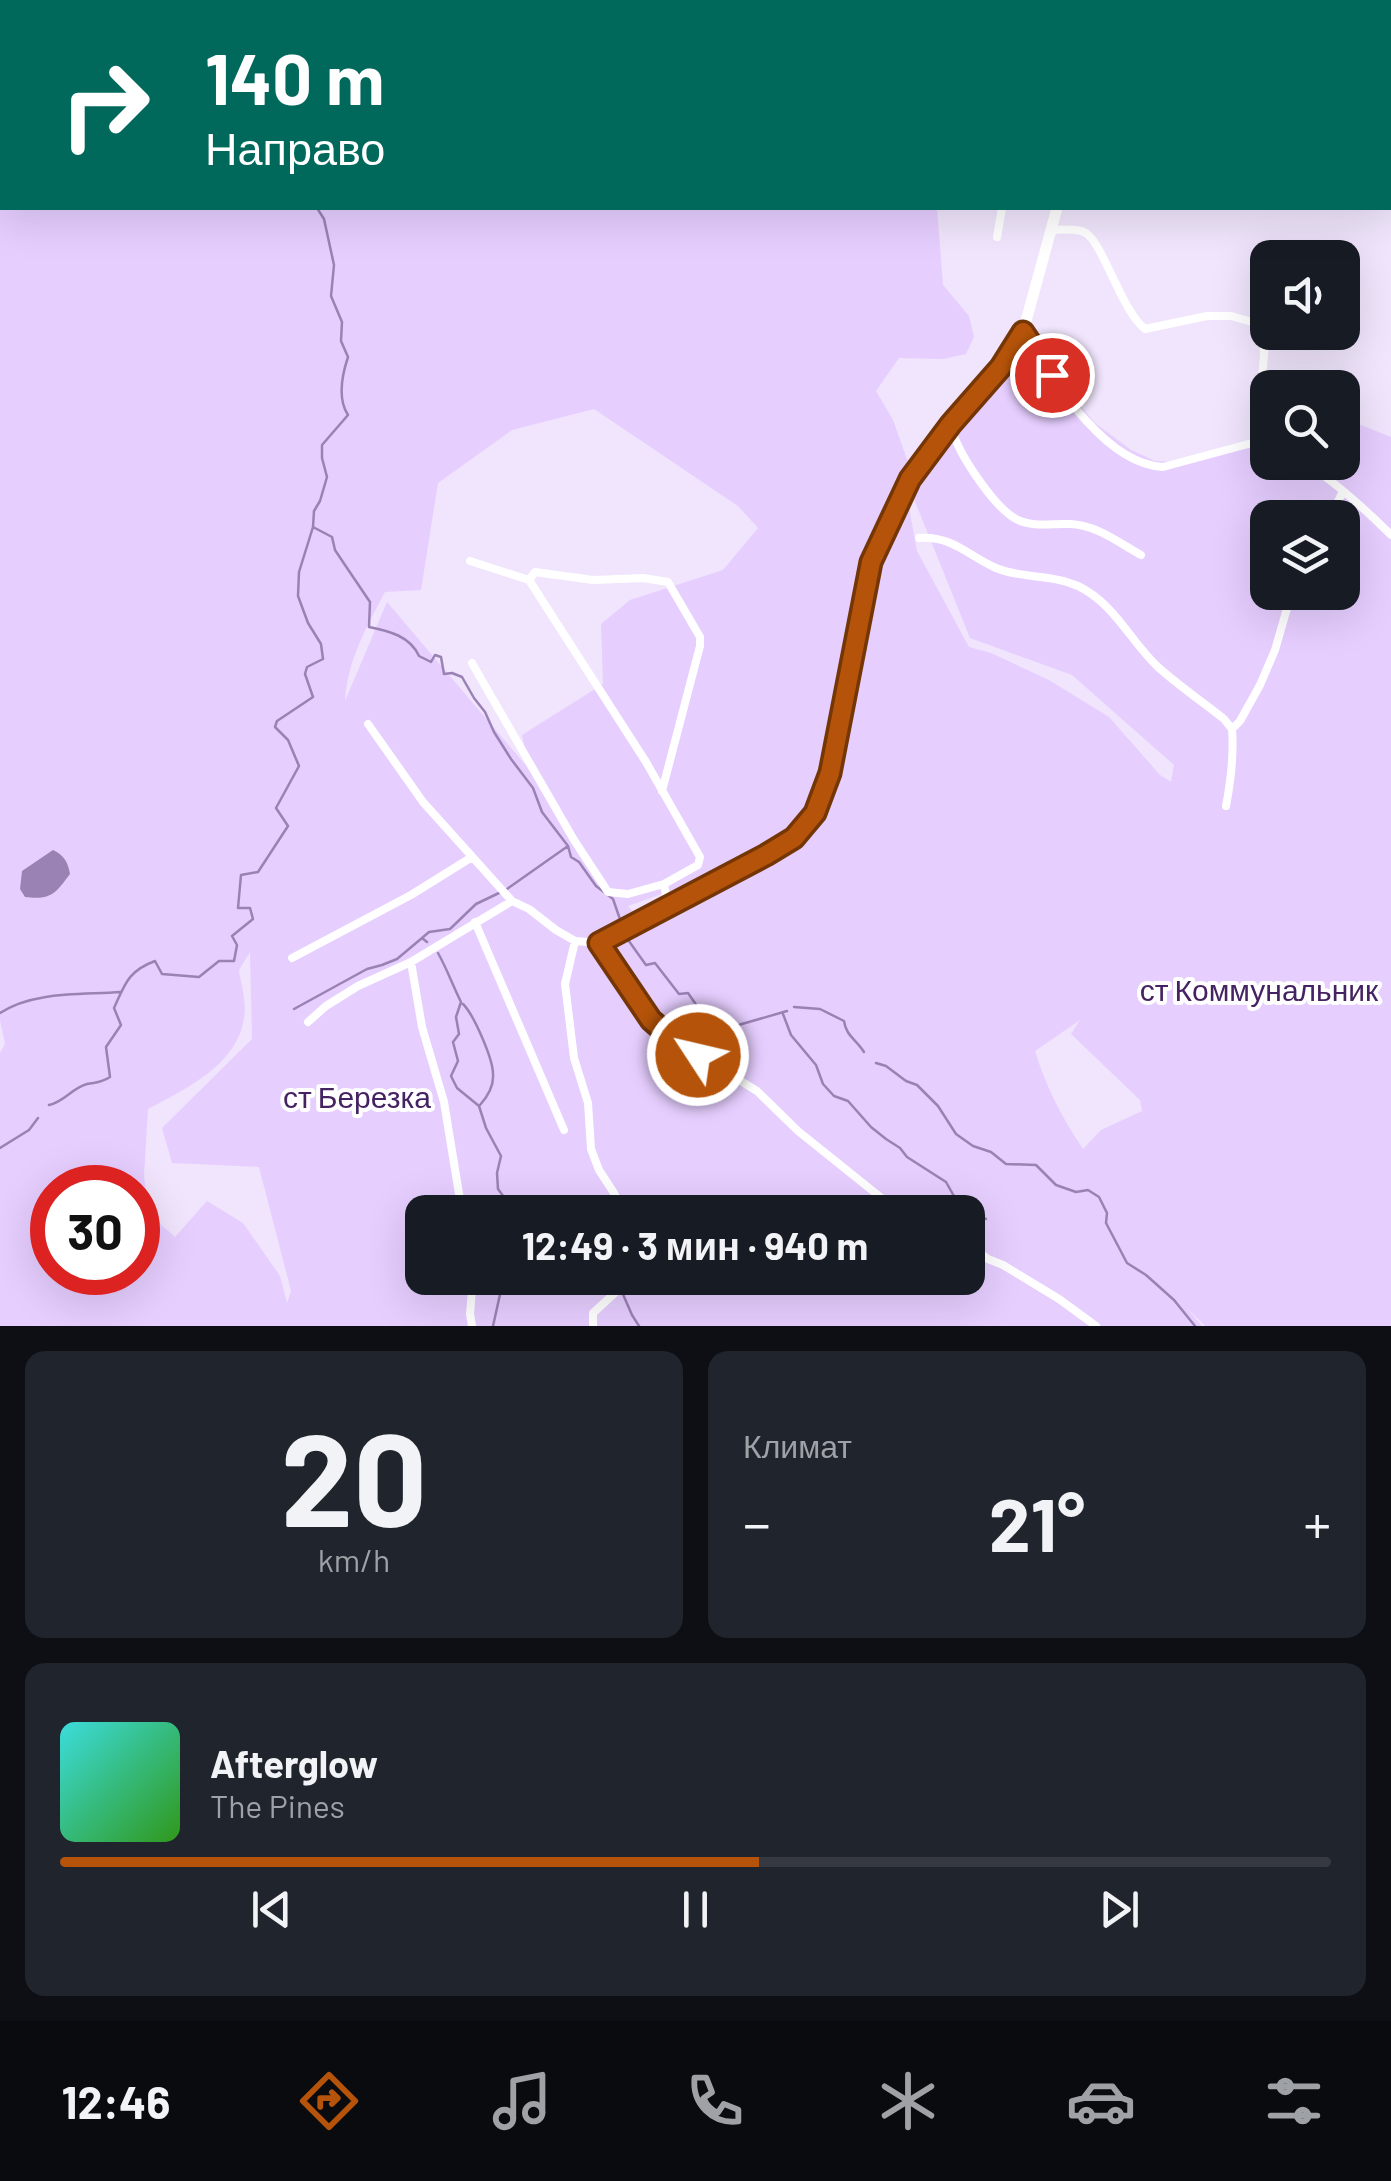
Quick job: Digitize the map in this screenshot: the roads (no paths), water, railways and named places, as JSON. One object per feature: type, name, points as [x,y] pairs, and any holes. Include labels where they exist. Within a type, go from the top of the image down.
[{"type":"street","points":[[997,237],[1002,210]]},
{"type":"street","points":[[368,724],[423,802],[496,885],[509,898],[575,941],[599,943],[794,838],[815,813],[830,773],[871,562],[910,479],[1001,367],[1023,332],[1057,210]]},
{"type":"street","points":[[1052,230],[1087,233],[1096,240],[1123,298],[1145,330],[1207,316],[1256,322],[1263,334],[1263,370]]},
{"type":"street","points":[[1023,332],[1072,407],[1106,440],[1135,460],[1162,467],[1250,444]]},
{"type":"street","points":[[951,424],[968,465],[1015,518],[1038,524],[1088,527],[1141,556]]},
{"type":"street","points":[[1329,480],[1391,535]]},
{"type":"street","points":[[1339,500],[1344,491]]},
{"type":"street","points":[[919,538],[949,541],[994,567],[1066,582],[1097,599],[1129,630],[1159,668],[1232,728],[1232,777],[1226,806]]},
{"type":"street","points":[[470,561],[529,580],[646,762],[700,857],[698,865],[664,884],[628,894],[608,892],[472,663]]},
{"type":"street","points":[[529,580],[536,572],[593,580],[643,578],[668,582],[700,637],[700,646],[662,792]]},
{"type":"street","points":[[1232,728],[1240,721],[1272,659],[1287,610]]},
{"type":"street","points":[[292,958],[411,895],[472,857]]},
{"type":"street","points":[[664,884],[668,908]]},
{"type":"street","points":[[308,1022],[358,986],[411,962],[509,898]]},
{"type":"street","points":[[476,922],[564,1130]]},
{"type":"street","points":[[575,941],[565,984],[574,1058],[588,1103],[591,1149],[615,1195]]},
{"type":"street","points":[[599,943],[651,1020],[674,1040],[757,1091],[798,1131],[878,1195]]},
{"type":"street","points":[[411,962],[422,1027],[444,1102],[459,1195]]},
{"type":"street","points":[[985,1257],[1059,1299],[1096,1326]]},
{"type":"street","points":[[472,1295],[472,1326]]},
{"type":"street","points":[[593,1326],[593,1312],[612,1295]]},
{"type":"waterway","points":[[49,1105],[82,1086],[110,1077],[106,1047],[121,1025],[114,1008],[125,985],[139,969],[155,961],[162,974],[199,977],[219,961],[234,961],[237,945],[232,936],[253,919],[250,908],[238,908],[241,875],[258,872],[288,826],[276,808],[299,766],[288,740],[275,727],[277,721],[313,697],[305,674],[307,667],[323,659],[321,644],[298,596],[299,572],[327,477],[322,445],[348,415],[342,394],[348,357],[341,341],[342,322],[331,296],[334,265],[324,219],[318,210]]},
{"type":"waterway","points":[[313,527],[332,537],[335,550],[370,602],[369,627],[404,639],[419,656],[431,662],[435,655],[441,657],[444,674],[462,677],[533,788],[542,812],[568,846],[571,857],[613,899],[622,925]]},
{"type":"waterway","points":[[507,889],[568,846]]},
{"type":"waterway","points":[[427,942],[422,938],[429,932],[450,929],[476,904],[499,893]]},
{"type":"waterway","points":[[626,937],[646,965],[655,963],[679,994],[688,993],[706,1019],[721,1017],[735,1026],[787,1011]]},
{"type":"waterway","points":[[294,1009],[367,969],[397,959],[422,938]]},
{"type":"waterway","points":[[438,953],[461,1002],[456,1017],[459,1034],[453,1042],[458,1061],[451,1076],[457,1088],[479,1106],[501,1156],[497,1173],[502,1195]]},
{"type":"waterway","points":[[0,1013],[42,997],[120,992]]},
{"type":"waterway","points":[[463,1004],[477,1027],[492,1067],[491,1087],[480,1105]]},
{"type":"waterway","points":[[794,1007],[820,1009],[844,1021],[864,1052]]},
{"type":"waterway","points":[[783,1014],[791,1035],[816,1065],[823,1084],[834,1096],[848,1101],[871,1127],[907,1157],[946,1182],[966,1211],[986,1219]]},
{"type":"waterway","points":[[876,1063],[917,1085],[938,1106],[956,1134],[973,1146],[991,1152],[1006,1164],[1036,1165],[1056,1185],[1076,1192],[1088,1190],[1099,1197],[1107,1213],[1106,1223],[1127,1263],[1174,1300],[1195,1326]]},
{"type":"waterway","points":[[0,1148],[29,1130],[38,1118]]},
{"type":"waterway","points":[[493,1326],[500,1295]]},
{"type":"waterway","points":[[623,1295],[639,1326]]},
{"type":"park label","name":"ст Коммунальник","points":[[1259,991]]},
{"type":"park label","name":"ст Березка","points":[[357,1098]]}]
